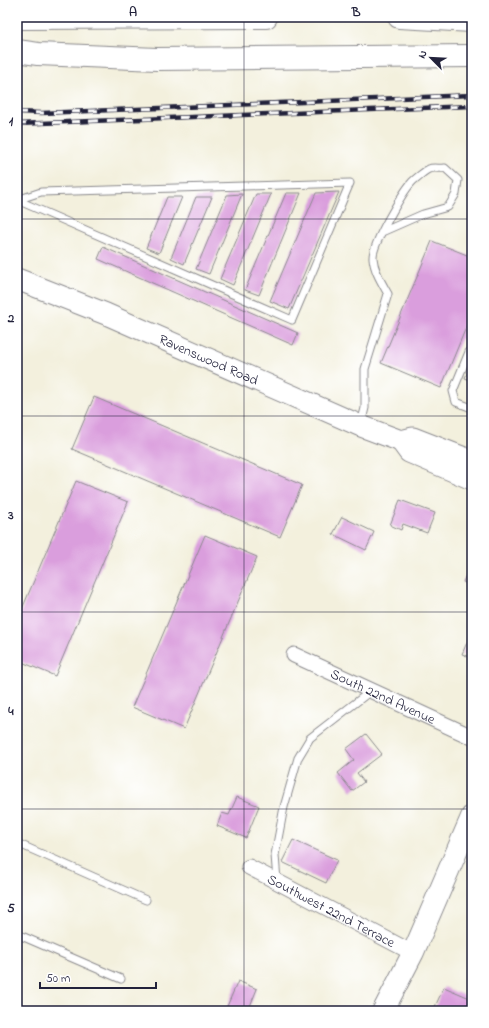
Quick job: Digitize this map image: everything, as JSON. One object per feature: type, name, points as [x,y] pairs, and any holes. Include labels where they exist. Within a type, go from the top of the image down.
[{"type":"highway","points":[[17,18],[266,17]]},
{"type":"highway","points":[[399,17],[472,21]]},
{"type":"highway","points":[[17,51],[38,54],[157,59],[472,56]]},
{"type":"street","name":"Ravenswood Road","points":[[17,279],[106,314],[361,426],[401,441],[409,452],[472,479]]},
{"type":"street","name":"Ravenswood Road","points":[[401,441],[413,438],[472,461]]},
{"type":"street","name":"South 22nd Avenue","points":[[294,655],[472,736]]},
{"type":"street","points":[[383,1011],[413,952],[472,816]]},
{"type":"street","name":"Southwest 22nd Terrace","points":[[250,867],[413,952]]},
{"type":"street","points":[[394,1011],[413,952]]},
{"type":"lane","points":[[361,426],[365,408],[365,369],[388,294],[378,275],[373,257],[382,232],[396,205],[412,182],[429,169],[445,168],[458,180],[456,194],[448,207],[423,214],[382,232]]},
{"type":"lane","points":[[350,183],[292,320],[17,200],[41,192],[350,183]]},
{"type":"lane","points":[[469,352],[452,391],[456,402],[472,408]]},
{"type":"lane","points":[[277,882],[275,855],[284,807],[298,758],[310,738],[372,690]]},
{"type":"lane","points":[[17,843],[146,900]]},
{"type":"lane","points":[[17,934],[121,979]]},
{"type":"building","points":[[339,192],[289,309],[270,301],[316,193]]},
{"type":"building","points":[[286,193],[301,193],[259,295],[245,290]]},
{"type":"building","points":[[242,194],[209,274],[196,269],[227,195]]},
{"type":"building","points":[[256,194],[271,194],[233,285],[220,279]]},
{"type":"building","points":[[167,197],[182,197],[159,253],[146,248]]},
{"type":"building","points":[[196,197],[212,197],[184,264],[171,258]]},
{"type":"building","points":[[432,241],[472,257],[472,313],[441,388],[381,363]]},
{"type":"building","points":[[103,247],[298,333],[293,345],[98,259]]},
{"type":"building","points":[[472,361],[472,381],[465,378]]},
{"type":"building","points":[[94,397],[302,485],[280,537],[72,449]]},
{"type":"building","points":[[76,481],[128,502],[55,676],[17,660],[17,621]]},
{"type":"building","points":[[400,500],[435,513],[427,533],[403,524],[401,530],[390,525]]},
{"type":"building","points":[[342,517],[374,532],[366,550],[333,534]]},
{"type":"building","points":[[205,535],[257,557],[184,729],[132,707]]},
{"type":"building","points":[[472,553],[472,563],[468,561]]},
{"type":"building","points":[[470,566],[472,567],[472,586],[463,582]]},
{"type":"building","points":[[472,631],[472,658],[462,654]]},
{"type":"building","points":[[366,734],[382,754],[357,773],[364,782],[352,791],[338,773],[354,760],[346,749]]},
{"type":"building","points":[[237,797],[259,806],[246,838],[217,826],[222,813],[229,815]]},
{"type":"building","points":[[293,840],[337,860],[326,883],[282,862]]},
{"type":"building","points":[[238,981],[257,989],[248,1011],[225,1011]]},
{"type":"building","points":[[444,987],[472,999],[471,1011],[433,1011]]},
{"type":"railway","points":[[17,112],[42,113],[472,95]]},
{"type":"railway","points":[[17,124],[472,106]]}]
